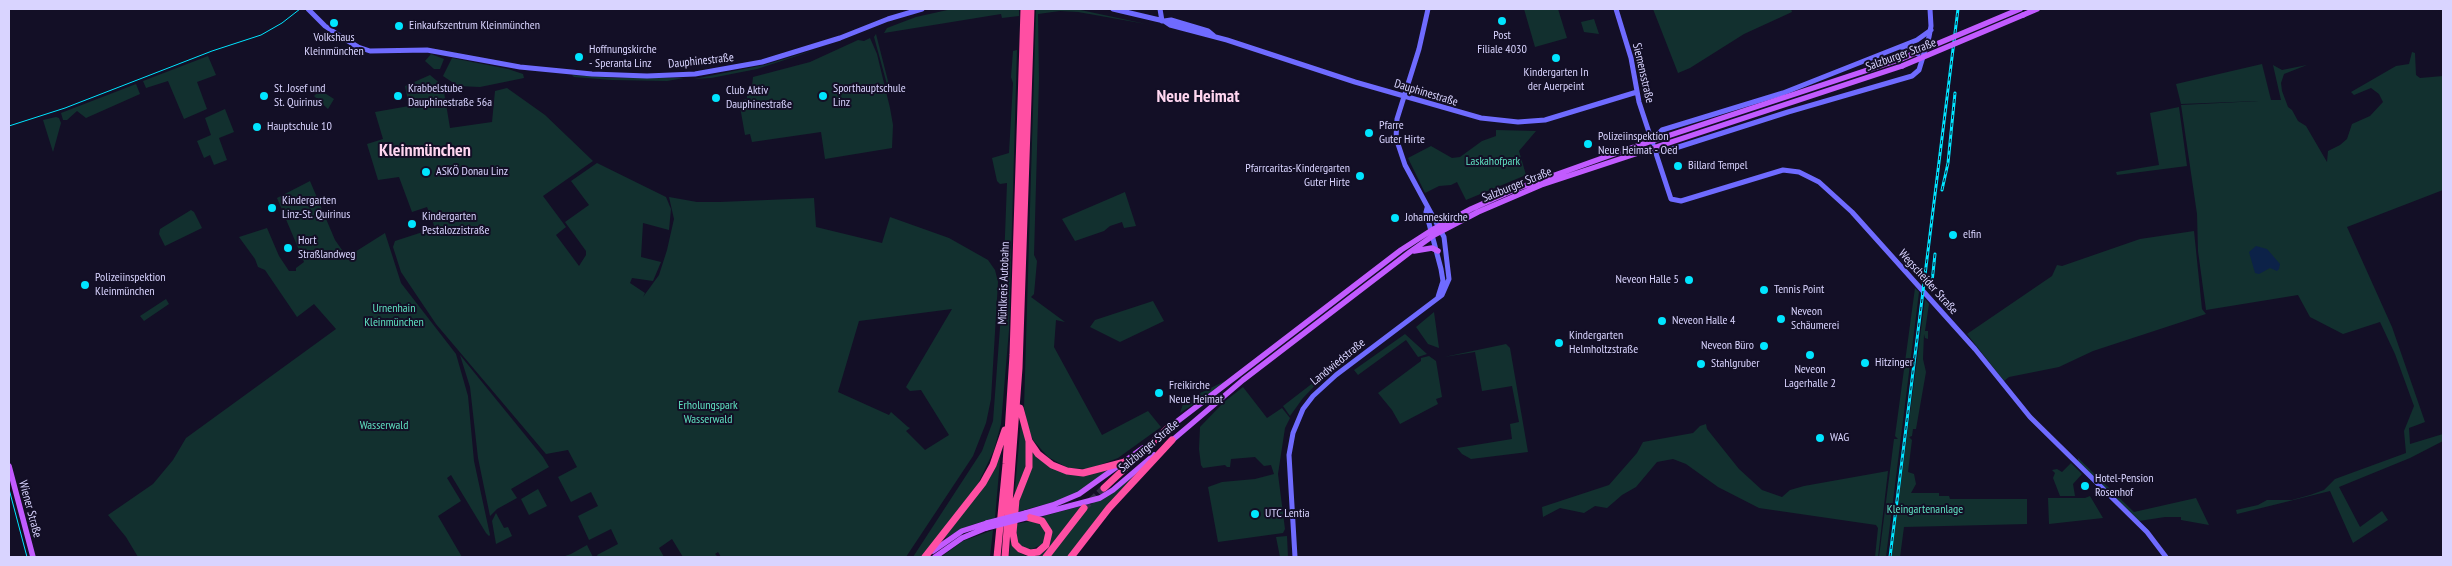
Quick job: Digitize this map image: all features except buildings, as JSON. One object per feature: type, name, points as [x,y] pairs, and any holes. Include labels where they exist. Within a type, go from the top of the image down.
[{"type":"highway","name":"Mühlkreis Autobahn","points":[[995,557],[1010,399],[1024,9]]},
{"type":"highway","name":"Mühlkreis Autobahn","points":[[1005,557],[1018,396],[1031,9]]},
{"type":"highway","points":[[1018,396],[1029,441],[1029,467],[1016,500],[1013,533],[1017,547],[1026,552],[1038,552],[1046,545],[1049,532],[1042,521],[1026,516]]},
{"type":"highway","points":[[995,557],[1005,430],[1010,399]]},
{"type":"highway","points":[[1104,488],[1169,427]]},
{"type":"highway","points":[[926,557],[983,483],[993,465],[1005,430]]},
{"type":"highway","points":[[1070,557],[1120,495],[1172,440]]},
{"type":"highway","points":[[1029,441],[1045,461],[1067,472],[1092,472],[1125,462]]},
{"type":"highway","points":[[1046,557],[1084,508]]},
{"type":"main road","name":"Dauphinestraße","points":[[308,9],[334,32],[355,46],[370,51],[427,50],[520,67],[592,74],[647,76],[701,73],[762,62],[840,38],[888,19],[922,9]]},
{"type":"main road","name":"Dauphinestraße","points":[[1113,9],[1163,21],[1170,26],[1206,36],[1214,36],[1404,97],[1476,117],[1518,122],[1552,119],[1637,92]]},
{"type":"main road","points":[[1160,9],[1163,21]]},
{"type":"main road","points":[[1428,9],[1396,124],[1396,143],[1427,208],[1440,229]]},
{"type":"main road","name":"Siemensstraße","points":[[1616,9],[1651,141]]},
{"type":"main road","points":[[1654,148],[1663,152],[1788,112],[1908,78],[1917,72],[1920,64],[1931,29],[1930,9]]},
{"type":"main road","name":"Salzburger Straße","points":[[1440,229],[1541,185],[1654,148],[1901,62],[2021,11],[2037,9]]},
{"type":"main road","name":"Salzburger Straße","points":[[1651,141],[1662,130],[1782,93],[1922,37],[1931,29]]},
{"type":"main road","points":[[1898,47],[1914,49],[1919,56],[1920,64]]},
{"type":"main road","name":"Salzburger Straße","points":[[1026,516],[1079,494],[1125,462],[1372,272],[1433,233],[1516,189],[1651,141],[1901,62]]},
{"type":"main road","name":"Wegscheider Straße","points":[[1651,141],[1669,196],[1675,201],[1783,170],[1804,174],[1824,186],[1852,212],[1975,349],[2030,417],[2143,528],[2166,557]]},
{"type":"main road","points":[[1427,208],[1426,212],[1438,251],[1442,278],[1438,298]]},
{"type":"main road","name":"Landwiedstraße","points":[[1295,557],[1289,455],[1292,433],[1303,409],[1323,386],[1445,291],[1449,273],[1445,241],[1440,229]]},
{"type":"main road","name":"Salzburger Straße","points":[[926,557],[953,536],[986,525],[1090,501],[1107,494],[1243,380],[1433,233]]},
{"type":"main road","points":[[1410,252],[1430,248],[1438,251]]},
{"type":"main road","name":"Wiener Straße","points":[[9,466],[33,557]]},
{"type":"main road","name":"Salzburger Straße","points":[[935,557],[962,538],[986,525]]},
{"type":"green space","points":[[952,9],[1019,9],[1019,16],[1002,18],[1001,14],[884,33],[887,28],[916,17]]},
{"type":"green space","points":[[1036,9],[1076,9],[1146,24],[1078,12],[1060,11],[1038,14],[1039,79],[1034,255],[1037,261],[1034,294],[1031,297],[1065,322],[1056,320],[1054,347],[1102,435],[1148,411],[1161,427],[1118,458],[1089,469],[1068,468],[1048,457],[1033,440],[1028,428],[1024,407]]},
{"type":"green space","points":[[1524,9],[1558,9],[1567,38],[1535,47]]},
{"type":"green space","points":[[1653,9],[1791,9],[1792,12],[1744,34],[1690,68],[1678,73]]},
{"type":"green space","points":[[1594,19],[1599,34],[1584,32],[1581,22]]},
{"type":"green space","points":[[876,34],[889,85],[888,88],[874,37]]},
{"type":"green space","name":"Sporthauptschule Linz","points":[[870,38],[877,54],[890,108],[893,125],[892,148],[825,159],[821,132],[752,142],[750,134],[745,135],[739,101],[747,99],[747,91],[752,86],[753,77],[810,62],[858,40],[864,41]]},
{"type":"green space","points":[[818,49],[757,69],[711,78],[694,79],[764,65]]},
{"type":"green space","points":[[1017,50],[1009,330],[1001,424],[994,450],[978,484],[922,557],[913,557],[982,451],[993,421],[1003,287],[1007,183],[1000,184],[997,181],[992,158],[1009,153],[1013,51]]},
{"type":"green space","points":[[2412,52],[2415,53],[2416,75],[2420,78],[2443,76],[2443,190],[2347,227],[2392,327],[2425,422],[2409,428],[2410,444],[2443,434],[2443,441],[2410,458],[2339,487],[2360,527],[2382,511],[2388,520],[2353,543],[2330,491],[2237,514],[2236,510],[2258,505],[2267,500],[2292,500],[2310,495],[2324,490],[2335,479],[2406,453],[2404,431],[2414,406],[2395,354],[2380,322],[2343,334],[2310,317],[2298,295],[2206,310],[2198,251],[2197,214],[2181,105],[2259,101],[2181,104],[2176,84],[2262,64],[2271,100],[2281,100],[2273,65],[2282,70],[2307,65],[2284,74],[2281,83],[2282,91],[2288,107],[2292,110],[2298,121],[2306,126],[2327,162],[2328,151],[2347,139],[2352,124],[2370,116],[2383,102],[2379,94],[2371,88],[2354,95],[2351,92],[2396,66],[2409,64]]},
{"type":"green space","points":[[431,54],[444,59],[440,69],[434,69],[425,61]]},
{"type":"green space","points":[[208,56],[216,75],[197,82],[207,109],[184,119],[168,81],[146,88],[143,81]]},
{"type":"green space","points":[[452,58],[508,69],[523,74],[524,78],[480,87],[458,86],[443,76]]},
{"type":"green space","name":"Erholungspark Wasserwald","points":[[430,75],[443,86],[450,128],[492,122],[495,91],[507,88],[545,115],[593,161],[543,196],[566,227],[556,235],[579,266],[586,255],[586,251],[565,222],[589,205],[571,181],[597,163],[666,197],[671,209],[669,230],[643,223],[641,257],[661,262],[653,281],[632,278],[630,283],[645,293],[643,297],[659,275],[667,250],[674,219],[669,197],[697,202],[814,198],[816,227],[882,243],[890,217],[949,238],[988,260],[995,270],[998,282],[991,399],[986,423],[973,456],[906,557],[721,557],[718,552],[715,554],[718,557],[683,557],[672,539],[659,548],[664,557],[598,557],[597,555],[618,544],[611,529],[589,540],[578,516],[598,506],[591,492],[571,502],[558,477],[577,467],[568,450],[546,454],[436,324],[401,272],[393,247],[395,241],[435,228],[427,207],[412,212],[399,177],[378,180],[367,144],[383,139],[375,112],[409,106],[405,86]],"holes":[[[952,309],[906,387],[910,391],[921,390],[949,435],[925,450],[906,431],[910,428],[891,412],[889,415],[838,392],[859,321]]]},
{"type":"green space","points":[[572,75],[614,78],[684,78],[667,81],[612,80],[574,77]]},
{"type":"green space","points":[[136,84],[140,94],[86,118],[77,111],[67,120],[63,120],[61,113]]},
{"type":"green space","points":[[320,90],[334,99],[328,109],[314,96]]},
{"type":"green space","points":[[2179,107],[2187,166],[2117,175],[2116,172],[2159,165],[2150,113]]},
{"type":"green space","points":[[225,109],[234,132],[219,138],[227,160],[214,165],[210,155],[204,158],[197,141],[211,135],[205,118]]},
{"type":"green space","points":[[59,118],[61,123],[53,152],[43,120]]},
{"type":"green space","name":"Laskahofpark","points":[[1496,130],[1536,131],[1519,151],[1526,175],[1466,200],[1457,182],[1451,185],[1439,186],[1425,193],[1408,158],[1431,146],[1452,158],[1460,157],[1482,141],[1496,136]]},
{"type":"green space","name":"Wasserwald","points":[[310,181],[335,240],[347,257],[385,233],[401,283],[456,354],[468,396],[474,461],[490,535],[486,533],[451,475],[447,478],[461,501],[438,516],[462,557],[138,557],[126,537],[108,515],[153,484],[173,460],[186,438],[336,329],[314,304],[297,317],[265,270],[258,267],[255,259],[239,237],[267,228],[279,256],[289,271],[296,271],[296,268],[304,262],[277,198]]},
{"type":"green space","points":[[1125,192],[1136,226],[1124,228],[1122,222],[1110,226],[1104,231],[1075,241],[1062,219]]},
{"type":"green space","points":[[191,210],[194,212],[202,228],[165,246],[159,234],[160,229]]},
{"type":"green space","points":[[2194,231],[2202,309],[2206,314],[2093,351],[2059,367],[2009,377],[2004,381],[1967,334],[2052,276],[2057,265],[2062,266],[2140,239]]},
{"type":"green space","points":[[1915,288],[1919,292],[1886,557],[1879,557],[1894,439],[1898,439],[1895,436]]},
{"type":"green space","points":[[166,299],[169,304],[144,321],[140,316]]},
{"type":"green space","name":"Kleingartenanlage","points":[[1925,299],[1929,304],[1925,331],[1928,331],[1928,339],[1925,338],[1924,334],[1923,359],[1926,372],[1916,429],[1913,429],[1912,436],[1909,437],[1912,440],[1908,472],[1914,474],[1916,484],[1911,493],[1939,493],[1939,496],[1949,496],[1950,499],[2027,499],[2027,524],[1904,527],[1900,557],[1891,557]]},
{"type":"green space","points":[[1153,301],[1164,321],[1120,342],[1090,327],[1095,320]]},
{"type":"green space","points":[[1434,312],[1439,348],[1428,344],[1416,327]]},
{"type":"green space","points":[[1405,334],[1427,354],[1418,357],[1406,340],[1358,375],[1354,370]]},
{"type":"green space","points":[[1506,344],[1510,348],[1528,452],[1471,459],[1462,454],[1457,448],[1512,439],[1510,424],[1519,422],[1512,386],[1482,391],[1475,352],[1444,357]]},
{"type":"green space","points":[[460,355],[543,457],[549,467],[511,489],[517,498],[497,509],[490,516],[478,458],[470,387]]},
{"type":"green space","points":[[1429,356],[1436,361],[1442,397],[1436,399],[1438,404],[1400,424],[1392,410],[1378,393],[1421,361],[1421,358]]},
{"type":"green space","points":[[1331,369],[1303,398],[1290,416],[1283,406]]},
{"type":"green space","points":[[1225,381],[1208,395],[1180,413],[1183,404],[1190,398]]},
{"type":"green space","points":[[1243,387],[1267,418],[1282,408],[1290,418],[1285,428],[1278,474],[1285,529],[1283,533],[1218,542],[1208,487],[1222,482],[1255,479],[1274,474],[1271,465],[1264,466],[1255,457],[1231,459],[1230,467],[1225,465],[1203,468],[1201,465],[1199,449],[1200,427],[1224,402]]},
{"type":"green space","points":[[1021,421],[1027,444],[1027,462],[1014,499]]},
{"type":"green space","points":[[1706,424],[1707,429],[1739,469],[1762,490],[1782,497],[1790,490],[1804,486],[1888,471],[1878,557],[1875,557],[1878,528],[1876,525],[1759,508],[1718,487],[1686,464],[1673,459],[1657,462],[1636,487],[1622,495],[1607,508],[1595,506],[1584,513],[1560,508],[1543,517],[1542,507],[1609,485],[1637,453],[1643,442],[1693,433],[1700,426]]},
{"type":"green space","points":[[1001,449],[995,518],[971,525],[943,539],[981,490]]},
{"type":"green space","points":[[1032,450],[1064,473],[1117,465],[1075,494],[1017,512]]},
{"type":"green space","points":[[2078,458],[2134,512],[2196,498],[2209,525],[2181,520],[2181,517],[2165,517],[2139,521],[2078,461]]},
{"type":"green space","points":[[2071,463],[2082,474],[2073,484],[2075,496],[2060,496],[2053,478],[2055,473],[2052,470],[2057,469],[2062,472]]},
{"type":"green space","points":[[1141,468],[1097,518],[1067,557],[1049,557],[1091,504],[1106,496]]},
{"type":"green space","points":[[538,489],[547,506],[529,515],[521,499]]},
{"type":"green space","points":[[2090,496],[2103,518],[2049,524],[2048,498],[2085,498]]},
{"type":"green space","points":[[1085,505],[1068,523],[1042,557],[1029,557],[1039,555],[1048,549],[1051,540],[1050,527],[1043,518],[1044,516]]},
{"type":"green space","points":[[496,513],[504,528],[508,527],[512,536],[496,544],[492,521]]},
{"type":"green space","points":[[1031,521],[1042,525],[1046,535],[1043,544],[1032,549],[1024,548],[1016,541],[1016,524]]},
{"type":"green space","points":[[993,530],[990,557],[941,557],[963,541]]},
{"type":"green space","points":[[1287,536],[1288,557],[1280,557],[1276,537]]},
{"type":"green space","points":[[1011,539],[1016,550],[1029,557],[1009,557]]},
{"type":"green space","points":[[587,545],[593,557],[562,557],[571,554]]},
{"type":"water","points":[[2256,246],[2267,249],[2280,264],[2277,271],[2270,268],[2259,274],[2255,273],[2249,252]]},
{"type":"tunnel","points":[[1084,508],[1104,488]]},
{"type":"tram line","points":[[9,126],[65,108],[212,51],[261,35],[282,23],[300,9]]},
{"type":"tram line","points":[[9,489],[27,557]]},
{"type":"railway","points":[[1890,557],[1958,9]]},
{"type":"railway","points":[[1942,190],[1948,163],[1955,93]]},
{"type":"railway","points":[[1932,282],[1935,254]]},
{"type":"place","name":"Post Filiale 4030","points":[[1502,21]]},
{"type":"place","name":"Volkshaus Kleinmünchen","points":[[334,23]]},
{"type":"place","name":"Einkaufszentrum Kleinmünchen","points":[[399,26]]},
{"type":"place","name":"Hoffnungskirche - Speranta Linz","points":[[579,57]]},
{"type":"place","name":"Kindergarten In der Auerpeint","points":[[1556,58]]},
{"type":"place","name":"St. Josef und St. Quirinus","points":[[264,96]]},
{"type":"place","name":"Krabbelstube Dauphinestraße 56a","points":[[398,96]]},
{"type":"place","name":"Sporthauptschule Linz","points":[[823,96]]},
{"type":"place","name":"Club Aktiv Dauphinestraße","points":[[716,98]]},
{"type":"place","name":"Hauptschule 10","points":[[257,127]]},
{"type":"place","name":"Pfarre Guter Hirte","points":[[1369,133]]},
{"type":"place","name":"Polizeiinspektion Neue Heimat - Oed","points":[[1588,144]]},
{"type":"place","name":"Billard Tempel","points":[[1678,166]]},
{"type":"place","name":"ASKÖ Donau Linz","points":[[426,172]]},
{"type":"place","name":"Pfarrcaritas-Kindergarten Guter Hirte","points":[[1360,176]]},
{"type":"place","name":"Kindergarten Linz-St. Quirinus","points":[[272,208]]},
{"type":"place","name":"Johanneskirche","points":[[1395,218]]},
{"type":"place","name":"Kindergarten Pestalozzistraße","points":[[412,224]]},
{"type":"place","name":"elfin","points":[[1953,235]]},
{"type":"place","name":"Hort Straßlandweg","points":[[288,248]]},
{"type":"place","name":"Neveon Halle 5","points":[[1689,280]]},
{"type":"place","name":"Polizeiinspektion Kleinmünchen","points":[[85,285]]},
{"type":"place","name":"Tennis Point","points":[[1764,290]]},
{"type":"place","name":"Neveon Schäumerei","points":[[1781,319]]},
{"type":"place","name":"Neveon Halle 4","points":[[1662,321]]},
{"type":"place","name":"Kindergarten Helmholtzstraße","points":[[1559,343]]},
{"type":"place","name":"Neveon Büro","points":[[1764,346]]},
{"type":"place","name":"Neveon Lagerhalle 2","points":[[1810,355]]},
{"type":"place","name":"Hitzinger","points":[[1865,363]]},
{"type":"place","name":"Stahlgruber","points":[[1701,364]]},
{"type":"place","name":"Freikirche Neue Heimat","points":[[1159,393]]},
{"type":"place","name":"WAG","points":[[1820,438]]},
{"type":"place","name":"Hotel-Pension Rosenhof","points":[[2085,486]]},
{"type":"place","name":"UTC Lentia","points":[[1255,514]]},
{"type":"district","name":"Neue Heimat","points":[[1198,97]]},
{"type":"district","name":"Kleinmünchen","points":[[425,151]]},
{"type":"park label","name":"Urnenhain Kleinmünchen","points":[[394,316]]}]
